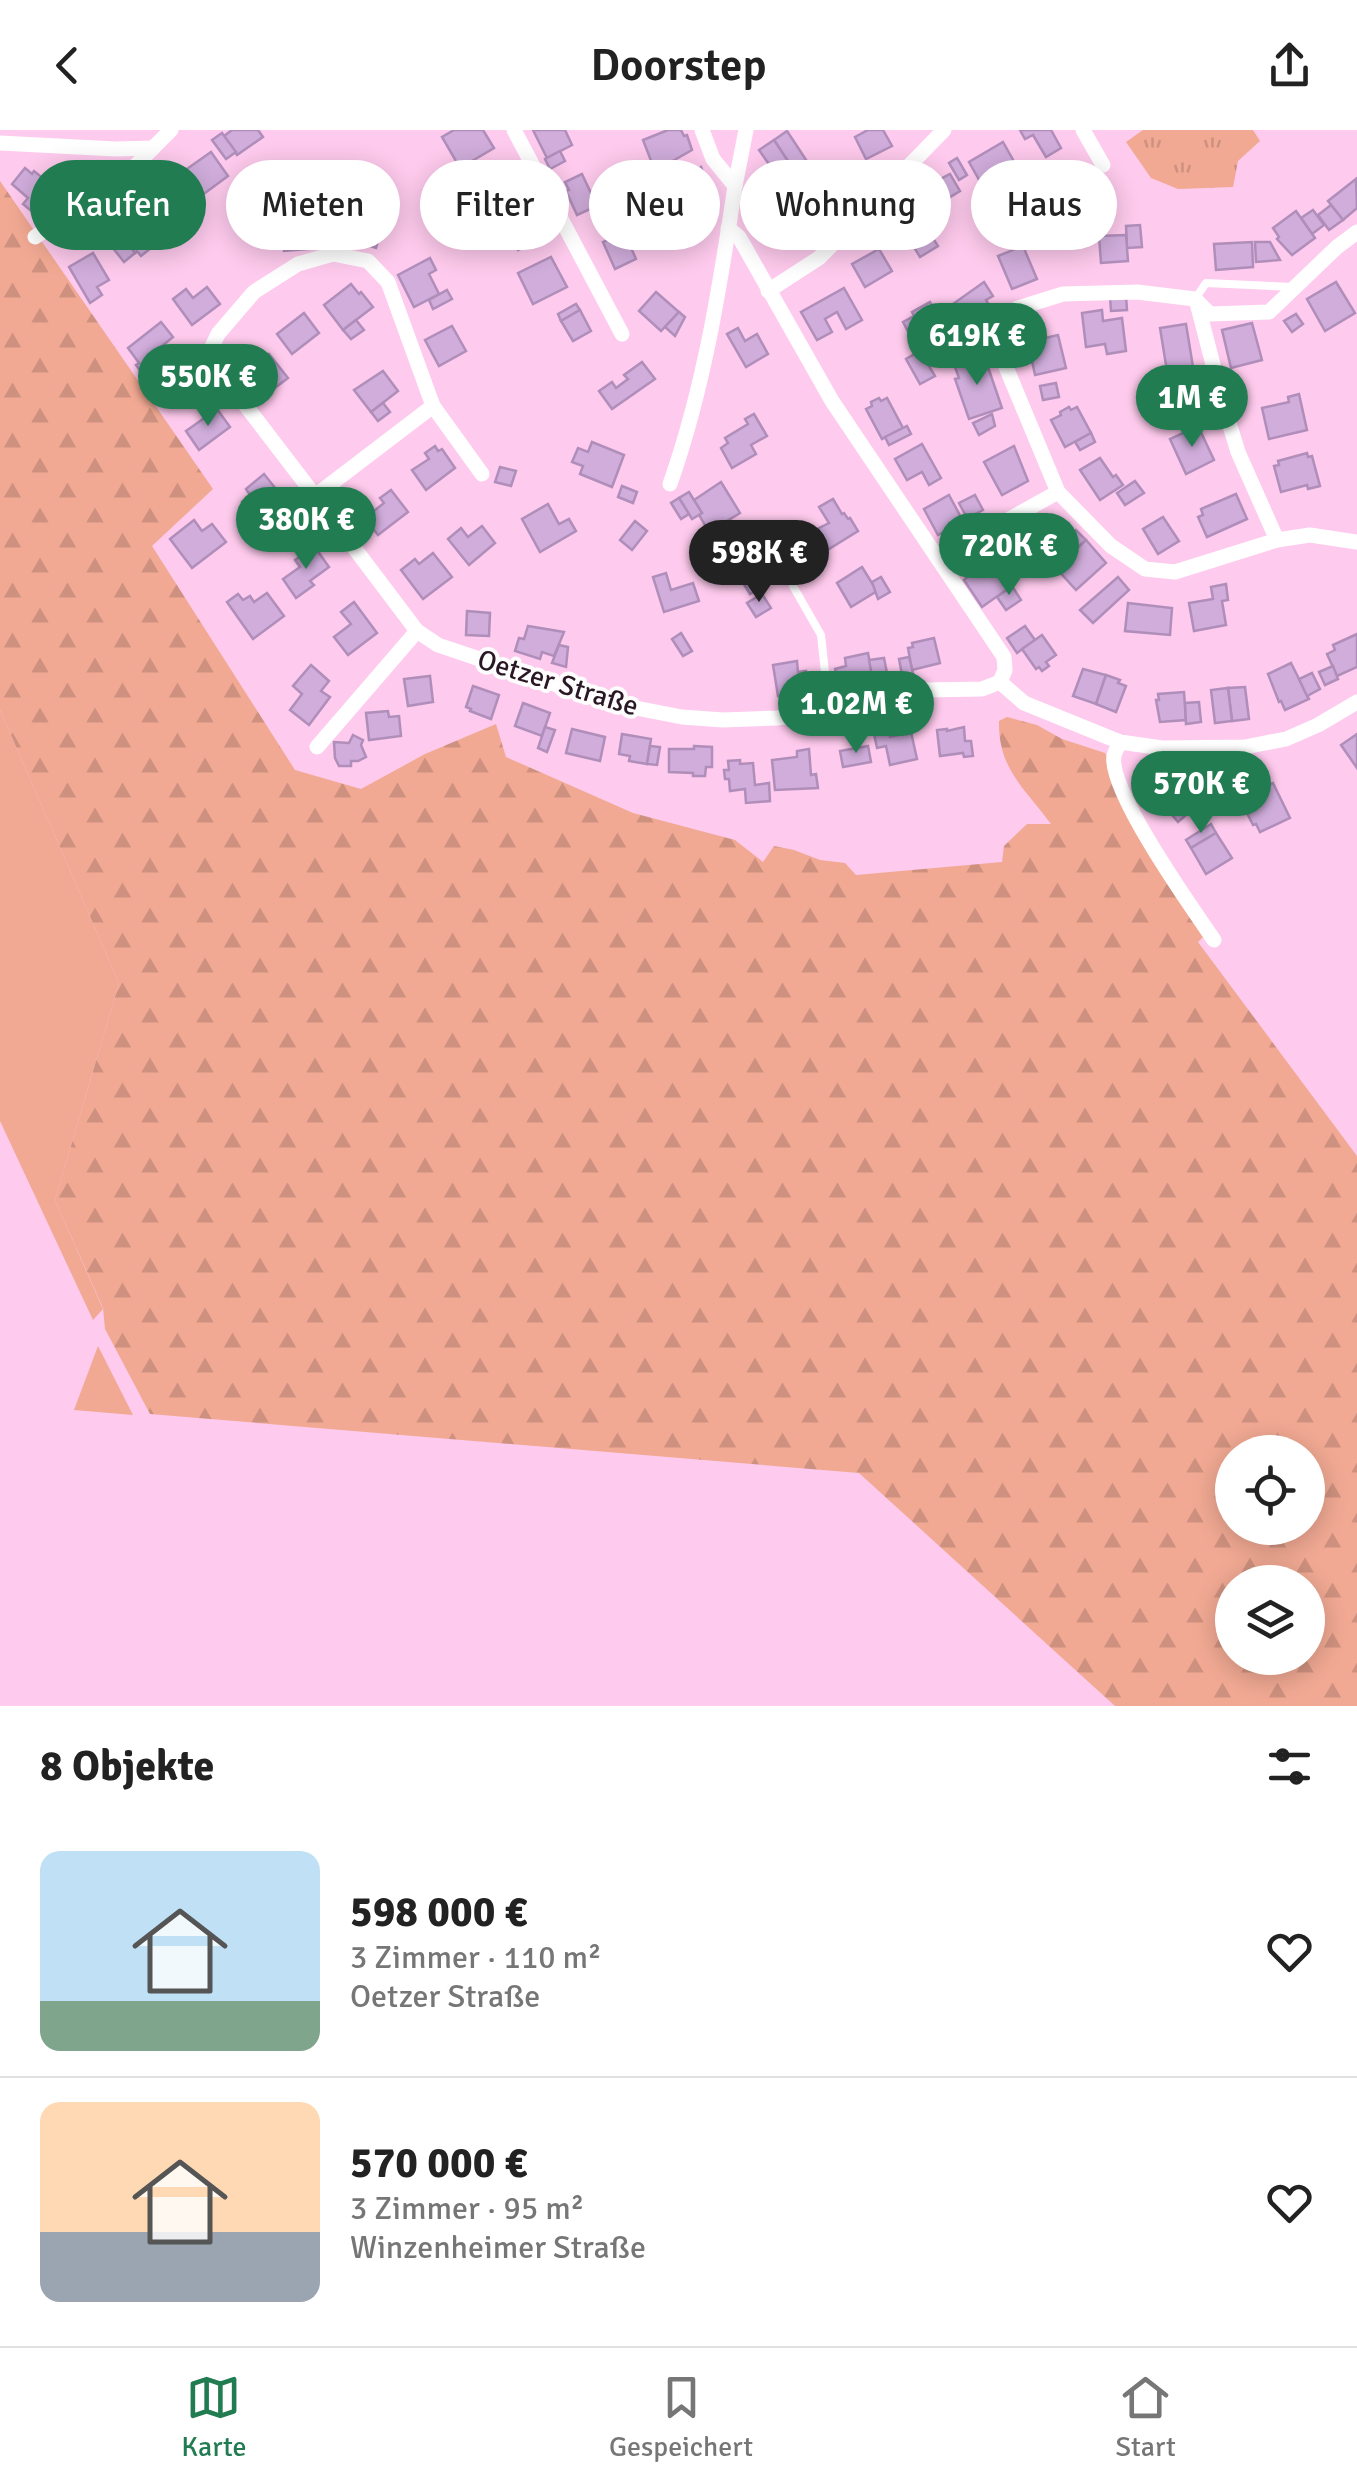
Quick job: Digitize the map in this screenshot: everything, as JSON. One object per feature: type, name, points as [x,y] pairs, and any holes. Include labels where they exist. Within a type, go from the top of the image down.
[{"type":"street","points":[[141,160],[171,130]]},
{"type":"street","points":[[514,130],[622,334]]},
{"type":"street","points":[[702,130],[713,159],[734,186]]},
{"type":"street","points":[[670,484],[710,338],[746,130]]},
{"type":"street","points":[[768,291],[819,258],[944,130]]},
{"type":"street","points":[[1083,130],[1101,160]]},
{"type":"street","points":[[0,143],[116,150],[153,148]]},
{"type":"street","points":[[728,228],[739,237],[832,401],[1004,657],[1000,682],[1024,702],[1120,742],[1162,748],[1245,747],[1286,739],[1357,702]]},
{"type":"street","points":[[1357,232],[1336,247],[1269,312],[1210,314],[1196,299],[1137,292],[1063,294],[1018,308],[990,331],[1058,492],[1110,546],[1144,569],[1175,572],[1277,540],[1310,535],[1357,542]]},
{"type":"street","points":[[316,747],[416,632],[217,368],[210,352],[218,334],[254,292],[298,264],[333,254],[368,261],[388,282],[433,406],[482,474]]},
{"type":"street","points":[[1196,299],[1238,452],[1277,540]]},
{"type":"street","points":[[315,496],[433,406]]},
{"type":"street","points":[[938,559],[1058,492]]},
{"type":"street","name":"Oetzer Straße","points":[[416,632],[438,645],[610,704],[682,718],[777,718],[925,690],[982,688],[1000,682]]},
{"type":"street","points":[[1120,742],[1113,758],[1120,784],[1162,866],[1214,940]]},
{"type":"lane","points":[[1196,299],[1206,283],[1296,288]]},
{"type":"lane","points":[[253,543],[315,496]]},
{"type":"lane","points":[[793,586],[821,635],[829,710]]},
{"type":"green space","points":[[1143,130],[1253,130],[1260,141],[1238,161],[1233,187],[1178,189],[1151,178],[1126,142]]},
{"type":"green space","points":[[0,181],[30,224],[30,250],[48,250],[213,489],[152,546],[295,770],[361,789],[425,754],[496,724],[506,757],[633,813],[735,840],[763,862],[774,846],[845,863],[856,875],[1002,862],[1004,846],[1027,824],[1051,824],[1008,766],[999,721],[1007,717],[1105,753],[1207,933],[1198,942],[1357,1156],[1357,1706],[1115,1706],[859,1473],[150,1414],[105,1329],[103,1308],[55,1200],[119,983],[0,710]]},
{"type":"green space","points":[[0,710],[119,983],[55,1200],[103,1309],[93,1320],[0,1121]]},
{"type":"green space","points":[[98,1346],[133,1415],[74,1410]]},
{"type":"building","points":[[232,130],[258,130],[263,137],[237,155],[224,136]]},
{"type":"building","points":[[454,130],[483,130],[494,148],[474,160],[455,160],[442,137]]},
{"type":"building","points":[[533,130],[565,130],[572,145],[547,158]]},
{"type":"building","points":[[668,130],[681,130],[692,150],[674,160],[651,160],[643,140]]},
{"type":"building","points":[[868,130],[883,130],[892,146],[866,159],[855,137]]},
{"type":"building","points":[[1020,130],[1051,130],[1061,148],[1046,157],[1033,135],[1025,139]]},
{"type":"building","points":[[787,131],[806,160],[787,160],[774,140]]},
{"type":"building","points":[[222,133],[236,152],[226,159],[212,140]]},
{"type":"building","points":[[774,140],[787,160],[766,160],[759,150]]},
{"type":"building","points":[[1003,142],[1013,160],[972,160]]},
{"type":"building","points":[[560,151],[564,160],[546,160]]},
{"type":"building","points":[[211,152],[226,173],[226,177],[206,192],[206,160],[200,160]]},
{"type":"building","points":[[957,158],[967,175],[959,180],[951,162]]},
{"type":"building","points":[[25,168],[30,172],[30,210],[23,204],[28,198],[12,184]]},
{"type":"building","points":[[582,174],[589,189],[589,210],[577,215],[569,198],[569,180]]},
{"type":"building","points":[[951,176],[960,191],[951,196]]},
{"type":"building","points":[[1356,179],[1357,208],[1343,220],[1328,201]]},
{"type":"building","points":[[1331,205],[1343,220],[1329,230],[1318,215]]},
{"type":"building","points":[[1313,210],[1324,225],[1312,234],[1301,218]]},
{"type":"building","points":[[1296,211],[1315,238],[1292,255],[1277,239],[1273,228]]},
{"type":"building","points":[[1140,225],[1142,247],[1127,248],[1126,226]]},
{"type":"building","points":[[1117,235],[1126,235],[1128,261],[1101,263],[1100,250],[1117,250]]},
{"type":"building","points":[[1252,242],[1253,267],[1216,270],[1214,244]]},
{"type":"building","points":[[1255,242],[1270,242],[1280,260],[1256,262]]},
{"type":"building","points":[[114,250],[135,253],[124,262]]},
{"type":"building","points":[[607,250],[632,250],[636,259],[615,269]]},
{"type":"building","points":[[880,250],[892,271],[865,287],[852,264]]},
{"type":"building","points":[[1025,250],[1037,279],[1012,289],[998,256]]},
{"type":"building","points":[[93,253],[109,280],[97,287],[102,295],[90,303],[69,267]]},
{"type":"building","points":[[551,257],[567,287],[533,304],[518,273]]},
{"type":"building","points":[[430,258],[436,270],[429,274],[439,294],[414,307],[398,275]]},
{"type":"building","points":[[984,282],[993,296],[986,300],[991,308],[971,321],[953,304]]},
{"type":"building","points":[[1336,282],[1355,313],[1325,331],[1307,299]]},
{"type":"building","points":[[351,284],[373,307],[343,330],[324,305]]},
{"type":"building","points":[[207,287],[220,304],[192,325],[173,299],[186,289],[193,298]]},
{"type":"building","points":[[844,288],[862,320],[846,329],[837,312],[825,319],[832,332],[817,340],[801,312]]},
{"type":"building","points":[[447,290],[452,299],[433,309],[429,300]]},
{"type":"building","points":[[656,292],[679,312],[661,331],[639,311]]},
{"type":"building","points":[[1110,296],[1126,296],[1127,310],[1111,311]]},
{"type":"building","points":[[930,302],[947,336],[919,352],[903,322]]},
{"type":"building","points":[[576,304],[580,310],[561,321],[558,314]]},
{"type":"building","points":[[580,310],[591,331],[573,341],[561,321]]},
{"type":"building","points":[[1102,310],[1103,321],[1122,318],[1126,351],[1107,354],[1105,344],[1086,347],[1082,313]]},
{"type":"building","points":[[679,312],[685,317],[675,336],[665,327]]},
{"type":"building","points":[[304,313],[319,333],[292,354],[277,334]]},
{"type":"building","points":[[1296,314],[1303,324],[1292,332],[1284,321]]},
{"type":"building","points":[[356,320],[364,330],[351,339],[343,330]]},
{"type":"building","points":[[161,322],[173,337],[151,355],[157,362],[143,374],[128,348]]},
{"type":"building","points":[[1252,323],[1262,360],[1231,368],[1222,330]]},
{"type":"building","points":[[1186,324],[1193,367],[1167,371],[1160,328]]},
{"type":"building","points":[[452,326],[466,351],[439,366],[425,340]]},
{"type":"building","points":[[738,328],[745,341],[757,334],[768,354],[746,367],[727,334]]},
{"type":"building","points":[[1058,335],[1066,368],[1035,375],[1028,342]]},
{"type":"building","points":[[920,351],[935,376],[920,384],[906,359]]},
{"type":"building","points":[[269,354],[288,378],[255,403],[234,376]]},
{"type":"building","points":[[974,355],[984,369],[988,367],[1002,408],[969,419],[955,379],[959,378],[955,367]]},
{"type":"building","points":[[642,362],[655,379],[612,409],[599,391],[612,382],[616,388],[628,379],[624,375]]},
{"type":"building","points":[[383,371],[398,391],[371,412],[354,390]]},
{"type":"building","points":[[1188,382],[1192,414],[1159,417],[1156,386]]},
{"type":"building","points":[[1056,383],[1059,397],[1043,400],[1040,386]]},
{"type":"building","points":[[1299,394],[1307,430],[1269,439],[1262,408],[1289,402],[1288,397]]},
{"type":"building","points":[[879,398],[887,398],[903,428],[882,439],[866,409]]},
{"type":"building","points":[[383,403],[390,412],[378,421],[371,412]]},
{"type":"building","points":[[1069,407],[1077,407],[1091,433],[1065,447],[1051,420]]},
{"type":"building","points":[[217,409],[230,427],[199,450],[186,431]]},
{"type":"building","points":[[754,414],[767,436],[751,445],[756,454],[732,468],[721,448],[728,443],[725,438],[748,424],[745,419]]},
{"type":"building","points":[[992,414],[995,426],[979,435],[973,423]]},
{"type":"building","points":[[907,426],[911,434],[889,445],[885,437]]},
{"type":"building","points":[[1198,426],[1214,460],[1186,474],[1170,439]]},
{"type":"building","points":[[1091,433],[1095,442],[1080,450],[1075,442]]},
{"type":"building","points":[[592,442],[624,455],[612,487],[580,474],[583,466],[572,462],[578,448],[588,452]]},
{"type":"building","points":[[922,444],[941,478],[929,485],[922,472],[907,480],[895,459]]},
{"type":"building","points":[[435,446],[438,451],[442,449],[455,468],[426,490],[412,470],[429,459],[425,453]]},
{"type":"building","points":[[1014,446],[1028,481],[1002,495],[984,462]]},
{"type":"building","points":[[1307,453],[1312,456],[1320,486],[1281,492],[1274,466],[1279,465],[1278,461]]},
{"type":"building","points":[[1100,458],[1123,485],[1100,500],[1080,470]]},
{"type":"building","points":[[500,467],[516,471],[511,486],[495,482]]},
{"type":"building","points":[[264,474],[284,499],[257,520],[242,502],[250,495],[246,489]]},
{"type":"building","points":[[1135,481],[1144,493],[1125,505],[1117,493]]},
{"type":"building","points":[[721,482],[740,513],[709,532],[694,500]]},
{"type":"building","points":[[622,486],[637,492],[633,503],[618,497]]},
{"type":"building","points":[[391,490],[408,512],[378,535],[365,518],[384,503],[380,498]]},
{"type":"building","points":[[689,492],[702,513],[692,519],[679,498]]},
{"type":"building","points":[[1236,494],[1247,519],[1207,537],[1198,517],[1203,515],[1201,509]]},
{"type":"building","points":[[949,495],[963,521],[938,535],[924,509]]},
{"type":"building","points":[[975,495],[983,510],[967,518],[959,503]]},
{"type":"building","points":[[679,498],[689,514],[681,519],[671,503]]},
{"type":"building","points":[[833,499],[858,531],[821,554],[809,533],[829,523],[819,507]]},
{"type":"building","points":[[548,504],[559,524],[569,519],[576,531],[540,552],[522,519]]},
{"type":"building","points":[[1163,517],[1179,541],[1158,554],[1143,529]]},
{"type":"building","points":[[194,520],[202,531],[212,524],[226,542],[192,568],[170,539]]},
{"type":"building","points":[[1058,520],[1072,535],[1076,530],[1086,540],[1056,568],[1031,541]]},
{"type":"building","points":[[635,521],[647,531],[632,550],[620,540]]},
{"type":"building","points":[[482,526],[495,543],[469,565],[448,539],[461,528],[468,537]]},
{"type":"building","points":[[1086,540],[1106,563],[1076,590],[1056,568]]},
{"type":"building","points":[[314,546],[329,567],[296,598],[283,579],[300,567],[295,560]]},
{"type":"building","points":[[765,552],[780,576],[765,585],[750,561]]},
{"type":"building","points":[[433,553],[452,577],[423,599],[401,570],[415,559],[419,564]]},
{"type":"building","points":[[992,560],[1009,588],[982,607],[964,580]]},
{"type":"building","points":[[750,561],[765,585],[750,594],[735,570]]},
{"type":"building","points":[[862,567],[877,591],[851,607],[837,583]]},
{"type":"building","points":[[666,573],[671,590],[693,583],[699,601],[664,612],[653,577]]},
{"type":"building","points":[[881,577],[890,592],[878,599],[872,582]]},
{"type":"building","points":[[1118,577],[1129,590],[1093,623],[1080,610]]},
{"type":"building","points":[[1226,584],[1228,600],[1222,601],[1226,625],[1194,631],[1189,603],[1213,599],[1211,587]]},
{"type":"building","points":[[1012,586],[1021,600],[1006,610],[997,597]]},
{"type":"building","points":[[267,593],[284,616],[253,639],[227,602],[238,594],[243,600],[250,596],[254,602]]},
{"type":"building","points":[[762,594],[771,608],[756,617],[747,603]]},
{"type":"building","points":[[354,602],[377,633],[348,655],[334,637],[351,624],[341,612]]},
{"type":"building","points":[[1128,603],[1172,608],[1170,635],[1125,631]]},
{"type":"building","points":[[467,611],[490,613],[489,636],[466,635]]},
{"type":"building","points":[[528,626],[564,632],[554,656],[542,652],[540,659],[515,651]]},
{"type":"building","points":[[1025,626],[1035,640],[1017,653],[1007,638]]},
{"type":"building","points":[[681,633],[692,651],[683,656],[672,639]]},
{"type":"building","points":[[1357,634],[1357,667],[1337,676],[1327,654],[1335,650],[1333,645]]},
{"type":"building","points":[[1042,635],[1056,655],[1042,671],[1036,669],[1022,649]]},
{"type":"building","points":[[934,638],[940,663],[912,670],[908,648],[913,647],[912,643]]},
{"type":"building","points":[[559,645],[568,647],[566,667],[552,663]]},
{"type":"building","points":[[868,653],[873,679],[839,686],[835,669],[846,666],[845,658]]},
{"type":"building","points":[[909,657],[913,673],[902,675],[899,659]]},
{"type":"building","points":[[884,658],[888,678],[873,681],[869,660]]},
{"type":"building","points":[[797,661],[798,672],[806,671],[809,691],[778,696],[773,665]]},
{"type":"building","points":[[1291,663],[1309,699],[1285,710],[1268,674]]},
{"type":"building","points":[[311,665],[329,681],[321,691],[330,697],[309,725],[290,710],[302,694],[293,686]]},
{"type":"building","points":[[1333,666],[1338,679],[1325,685],[1319,672]]},
{"type":"building","points":[[1083,669],[1106,675],[1096,704],[1073,696]]},
{"type":"building","points":[[1312,673],[1320,689],[1307,696],[1299,679]]},
{"type":"building","points":[[1106,675],[1126,686],[1116,712],[1096,704]]},
{"type":"building","points":[[430,676],[433,702],[408,706],[404,679]]},
{"type":"building","points":[[473,686],[499,695],[491,719],[466,707]]},
{"type":"building","points":[[1245,687],[1249,719],[1232,721],[1228,688]]},
{"type":"building","points":[[1228,688],[1232,721],[1215,723],[1211,690]]},
{"type":"building","points":[[1184,692],[1186,720],[1160,722],[1158,694]]},
{"type":"building","points":[[1199,702],[1201,722],[1186,724],[1185,703]]},
{"type":"building","points":[[523,703],[550,713],[542,736],[515,726]]},
{"type":"building","points":[[388,711],[389,717],[399,716],[401,736],[369,740],[366,713]]},
{"type":"building","points":[[888,725],[890,737],[911,732],[917,759],[890,765],[886,746],[877,748],[873,729]]},
{"type":"building","points":[[545,727],[555,730],[547,752],[538,748]]},
{"type":"building","points":[[964,727],[965,741],[971,741],[973,756],[940,756],[937,730]]},
{"type":"building","points":[[572,729],[605,737],[600,761],[566,753]]},
{"type":"building","points":[[622,734],[651,739],[647,764],[629,761],[630,756],[619,754]]},
{"type":"building","points":[[1357,734],[1357,768],[1341,745]]},
{"type":"building","points":[[353,735],[363,740],[366,757],[351,761],[351,766],[339,766],[334,742],[349,743]]},
{"type":"building","points":[[650,746],[660,747],[657,765],[647,764]]},
{"type":"building","points":[[868,746],[871,762],[843,767],[840,751]]},
{"type":"building","points":[[712,747],[712,767],[706,767],[705,776],[669,772],[669,749]]},
{"type":"building","points":[[809,749],[811,775],[816,774],[818,788],[775,790],[772,760],[797,757],[797,751]]},
{"type":"building","points":[[740,760],[740,764],[753,763],[755,785],[769,783],[770,801],[746,803],[745,789],[730,791],[724,770],[729,770],[728,761]]},
{"type":"building","points":[[1229,763],[1240,784],[1226,791],[1215,771]]},
{"type":"building","points":[[1166,769],[1185,794],[1163,813],[1143,789],[1148,784],[1143,778],[1151,772],[1156,777]]},
{"type":"building","points":[[1273,783],[1290,818],[1260,832],[1244,807],[1248,805],[1243,797]]},
{"type":"building","points":[[1182,797],[1193,809],[1178,822],[1167,809]]},
{"type":"building","points":[[1211,824],[1216,833],[1191,848],[1186,840]]},
{"type":"building","points":[[1216,833],[1232,858],[1206,874],[1191,848]]}]
